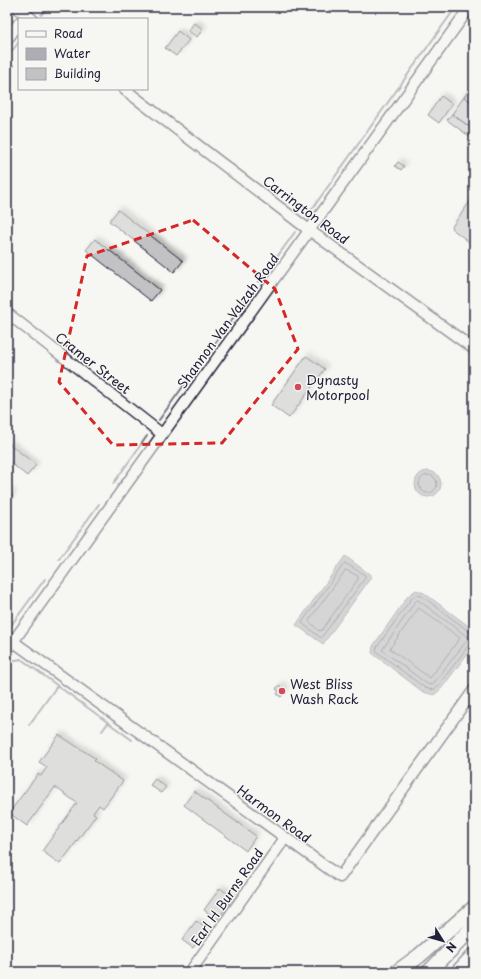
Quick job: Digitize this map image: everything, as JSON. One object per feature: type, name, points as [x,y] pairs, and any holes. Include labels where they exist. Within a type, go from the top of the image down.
[{"type":"highway","points":[[396,972],[419,956],[474,908]]},
{"type":"highway","points":[[429,972],[474,926]]},
{"type":"highway","points":[[458,972],[474,956]]},
{"type":"street","points":[[16,7],[28,15]]},
{"type":"street","name":"Shannon Van Valzah Road","points":[[9,643],[162,434],[470,7]]},
{"type":"street","points":[[7,40],[18,24]]},
{"type":"street","name":"Carrington Road","points":[[125,90],[309,230],[474,348]]},
{"type":"street","name":"Cramer Street","points":[[7,313],[162,434]]},
{"type":"street","name":"Harmon Road","points":[[9,643],[340,877],[474,690]]},
{"type":"street","name":"Earl H Burns Road","points":[[190,972],[285,838]]},
{"type":"highlighted area","points":[[193,220],[275,289],[298,349],[222,443],[113,445],[59,382],[87,256]]},
{"type":"water","points":[[428,471],[437,475],[441,484],[437,493],[428,497],[419,493],[415,484],[419,475]]},
{"type":"water","points":[[345,556],[372,576],[323,644],[296,625]]},
{"type":"water","points":[[416,590],[424,593],[474,630],[474,645],[441,689],[434,695],[423,692],[372,653],[373,646],[408,596]]},
{"type":"building","points":[[194,23],[203,29],[197,37],[188,31]]},
{"type":"building","points":[[178,31],[189,40],[176,56],[165,48]]},
{"type":"building","points":[[468,91],[474,96],[474,104],[464,97]]},
{"type":"building","points":[[441,96],[452,104],[439,123],[428,115]]},
{"type":"building","points":[[464,97],[474,104],[474,130],[452,114]]},
{"type":"building","points":[[452,114],[474,130],[473,139],[447,120]]},
{"type":"building","points":[[398,162],[404,166],[401,170],[395,166]]},
{"type":"building","points":[[474,196],[474,235],[469,242],[451,228]]},
{"type":"building","points":[[118,210],[183,261],[174,272],[109,221]]},
{"type":"building","points":[[95,239],[160,290],[151,301],[86,250]]},
{"type":"building","name":"Dynasty Motorpool","points":[[306,356],[325,369],[289,418],[271,405]]},
{"type":"building","points":[[7,442],[36,465],[27,476],[7,460]]},
{"type":"building","points":[[7,490],[13,495],[7,502]]},
{"type":"building","name":"West Bliss Wash Rack","points":[[279,685],[286,690],[281,697],[277,694],[279,691],[276,689]]},
{"type":"building","points":[[59,735],[96,759],[94,761],[123,781],[103,808],[99,805],[93,813],[96,815],[60,864],[42,851],[77,803],[55,787],[27,826],[9,813],[38,774],[41,776],[47,767],[39,762]]},
{"type":"building","points":[[155,779],[166,787],[161,793],[150,785]]},
{"type":"building","points":[[194,791],[256,836],[246,851],[184,805]]},
{"type":"building","points":[[220,888],[233,898],[217,920],[204,910]]},
{"type":"building","points":[[196,921],[207,929],[193,948],[182,940]]},
{"type":"waterway","points":[[41,15],[48,7]]},
{"type":"waterway","points":[[307,216],[456,7]]},
{"type":"waterway","points":[[7,18],[11,20]]},
{"type":"waterway","points":[[7,57],[18,43]]},
{"type":"waterway","points":[[7,61],[14,66]]},
{"type":"waterway","points":[[259,282],[295,232]]},
{"type":"waterway","points":[[207,355],[245,301]]},
{"type":"waterway","points":[[159,420],[192,374]]},
{"type":"waterway","points":[[113,484],[147,436]]},
{"type":"waterway","points":[[59,559],[99,504]]},
{"type":"waterway","points":[[7,626],[12,624],[45,579]]},
{"type":"waterway","points":[[7,667],[11,661],[21,659],[132,740]]},
{"type":"waterway","points":[[29,725],[57,686]]},
{"type":"waterway","points":[[102,731],[108,723]]},
{"type":"place","name":"Dynasty Motorpool","points":[[298,387]]},
{"type":"place","name":"West Bliss Wash Rack","points":[[282,691]]}]
